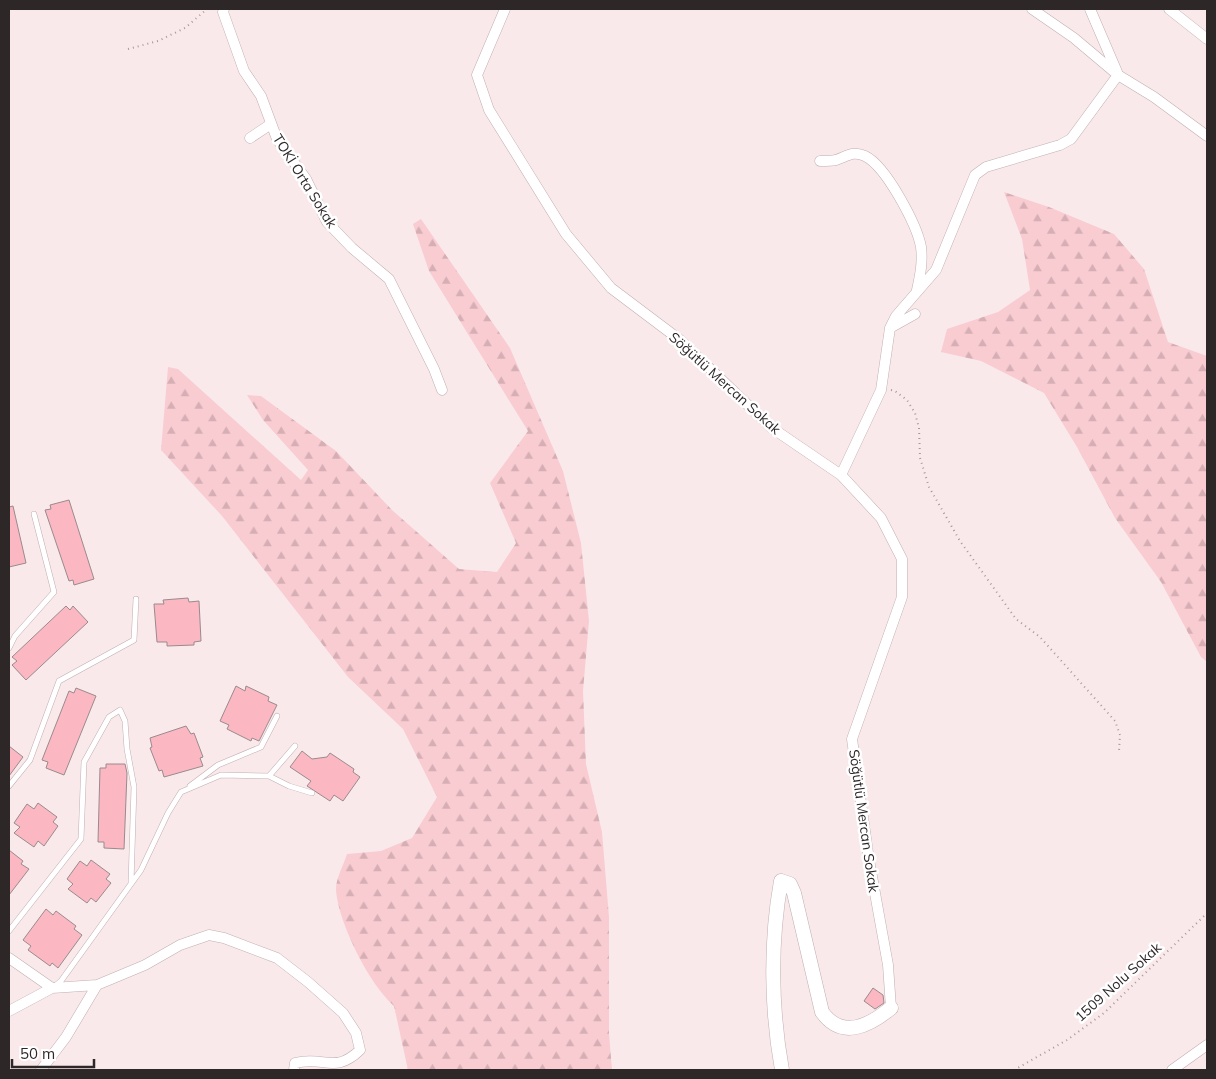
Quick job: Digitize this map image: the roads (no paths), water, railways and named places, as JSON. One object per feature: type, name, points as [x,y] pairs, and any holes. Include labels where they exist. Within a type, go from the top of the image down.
[{"type":"street","name":"TOKİ Orta Sokak","points":[[224,9],[223,12],[238,56],[251,84],[261,96],[277,139],[306,179],[327,222],[352,248],[389,279],[434,369],[442,390]]},
{"type":"street","name":"Söğütlü Mercan Sokak","points":[[505,9],[477,75],[489,110],[566,234],[611,288],[680,340],[772,428],[841,475],[881,518],[902,559],[902,597],[852,739],[868,860],[888,965],[891,1008]]},
{"type":"street","points":[[1032,9],[1074,38],[1118,74],[1154,97],[1207,136]]},
{"type":"street","points":[[1090,9],[1118,74]]},
{"type":"street","points":[[1169,9],[1207,39]]},
{"type":"street","points":[[841,475],[881,390],[890,328],[896,316],[936,270],[975,175],[986,167],[1060,145],[1071,139],[1118,74]]},
{"type":"street","points":[[250,138],[271,124]]},
{"type":"street","points":[[820,161],[836,160],[849,153],[865,156],[886,178],[909,218],[921,246],[922,262],[917,290]]},
{"type":"street","points":[[890,328],[915,314]]},
{"type":"street","points":[[782,1070],[774,1011],[776,908],[781,881],[790,884],[794,893],[822,1012],[830,1023],[841,1028],[861,1026],[877,1020],[891,1008]]},
{"type":"street","points":[[9,1011],[52,988],[97,985],[145,965],[180,945],[209,935],[224,938],[277,958],[343,1013],[356,1033],[360,1050],[348,1061],[326,1064],[310,1059],[295,1063],[294,1070]]},
{"type":"street","points":[[9,958],[52,988]]},
{"type":"street","points":[[41,1070],[66,1037],[97,985]]},
{"type":"street","points":[[1172,1070],[1207,1045]]},
{"type":"lane","points":[[9,648],[15,636],[54,592],[34,514]]},
{"type":"lane","points":[[9,786],[30,760],[59,680],[134,640],[136,600]]},
{"type":"lane","points":[[9,931],[82,839],[84,762],[109,717],[120,710],[125,721],[127,749],[134,787],[131,883]]},
{"type":"lane","points":[[52,988],[61,981],[141,870],[168,813],[181,792],[218,765],[260,746],[277,716]]},
{"type":"lane","points":[[269,776],[295,746]]},
{"type":"lane","points":[[181,792],[221,775],[269,776],[312,793]]}]
